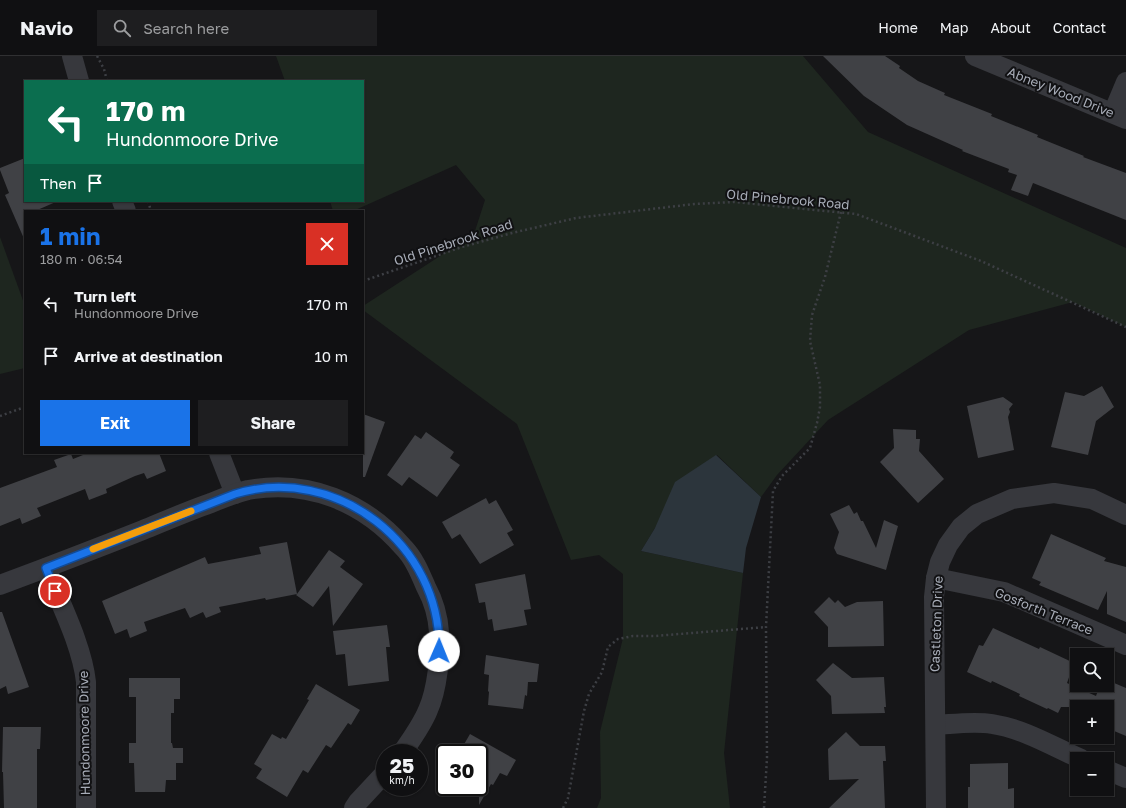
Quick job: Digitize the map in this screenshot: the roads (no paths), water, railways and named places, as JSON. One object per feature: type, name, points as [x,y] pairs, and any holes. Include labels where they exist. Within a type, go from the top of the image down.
[{"type":"street","points":[[72,56],[79,80]]},
{"type":"street","name":"Abney Wood Drive","points":[[975,56],[1120,116]]},
{"type":"street","points":[[1120,116],[1126,82]]},
{"type":"street","points":[[219,454],[235,494]]},
{"type":"street","points":[[0,585],[235,494],[259,488],[286,488],[319,493],[340,499],[366,512],[404,548],[417,567],[430,594],[439,632],[438,673],[428,710],[407,744]]},
{"type":"street","name":"Castleton Drive","points":[[936,808],[934,656],[936,578],[942,556],[948,545],[961,527],[976,514],[1012,499],[1054,493],[1092,499],[1126,515]]},
{"type":"street","name":"Hundonmoore Drive","points":[[46,568],[75,640],[84,669],[86,682],[86,808]]},
{"type":"street","name":"Gosforth Terrace","points":[[936,578],[1004,592],[1126,645]]},
{"type":"street","points":[[936,725],[990,724],[1005,727],[1020,731],[1070,754]]},
{"type":"street","points":[[1114,773],[1126,778]]},
{"type":"street","points":[[354,808],[376,783]]}]
